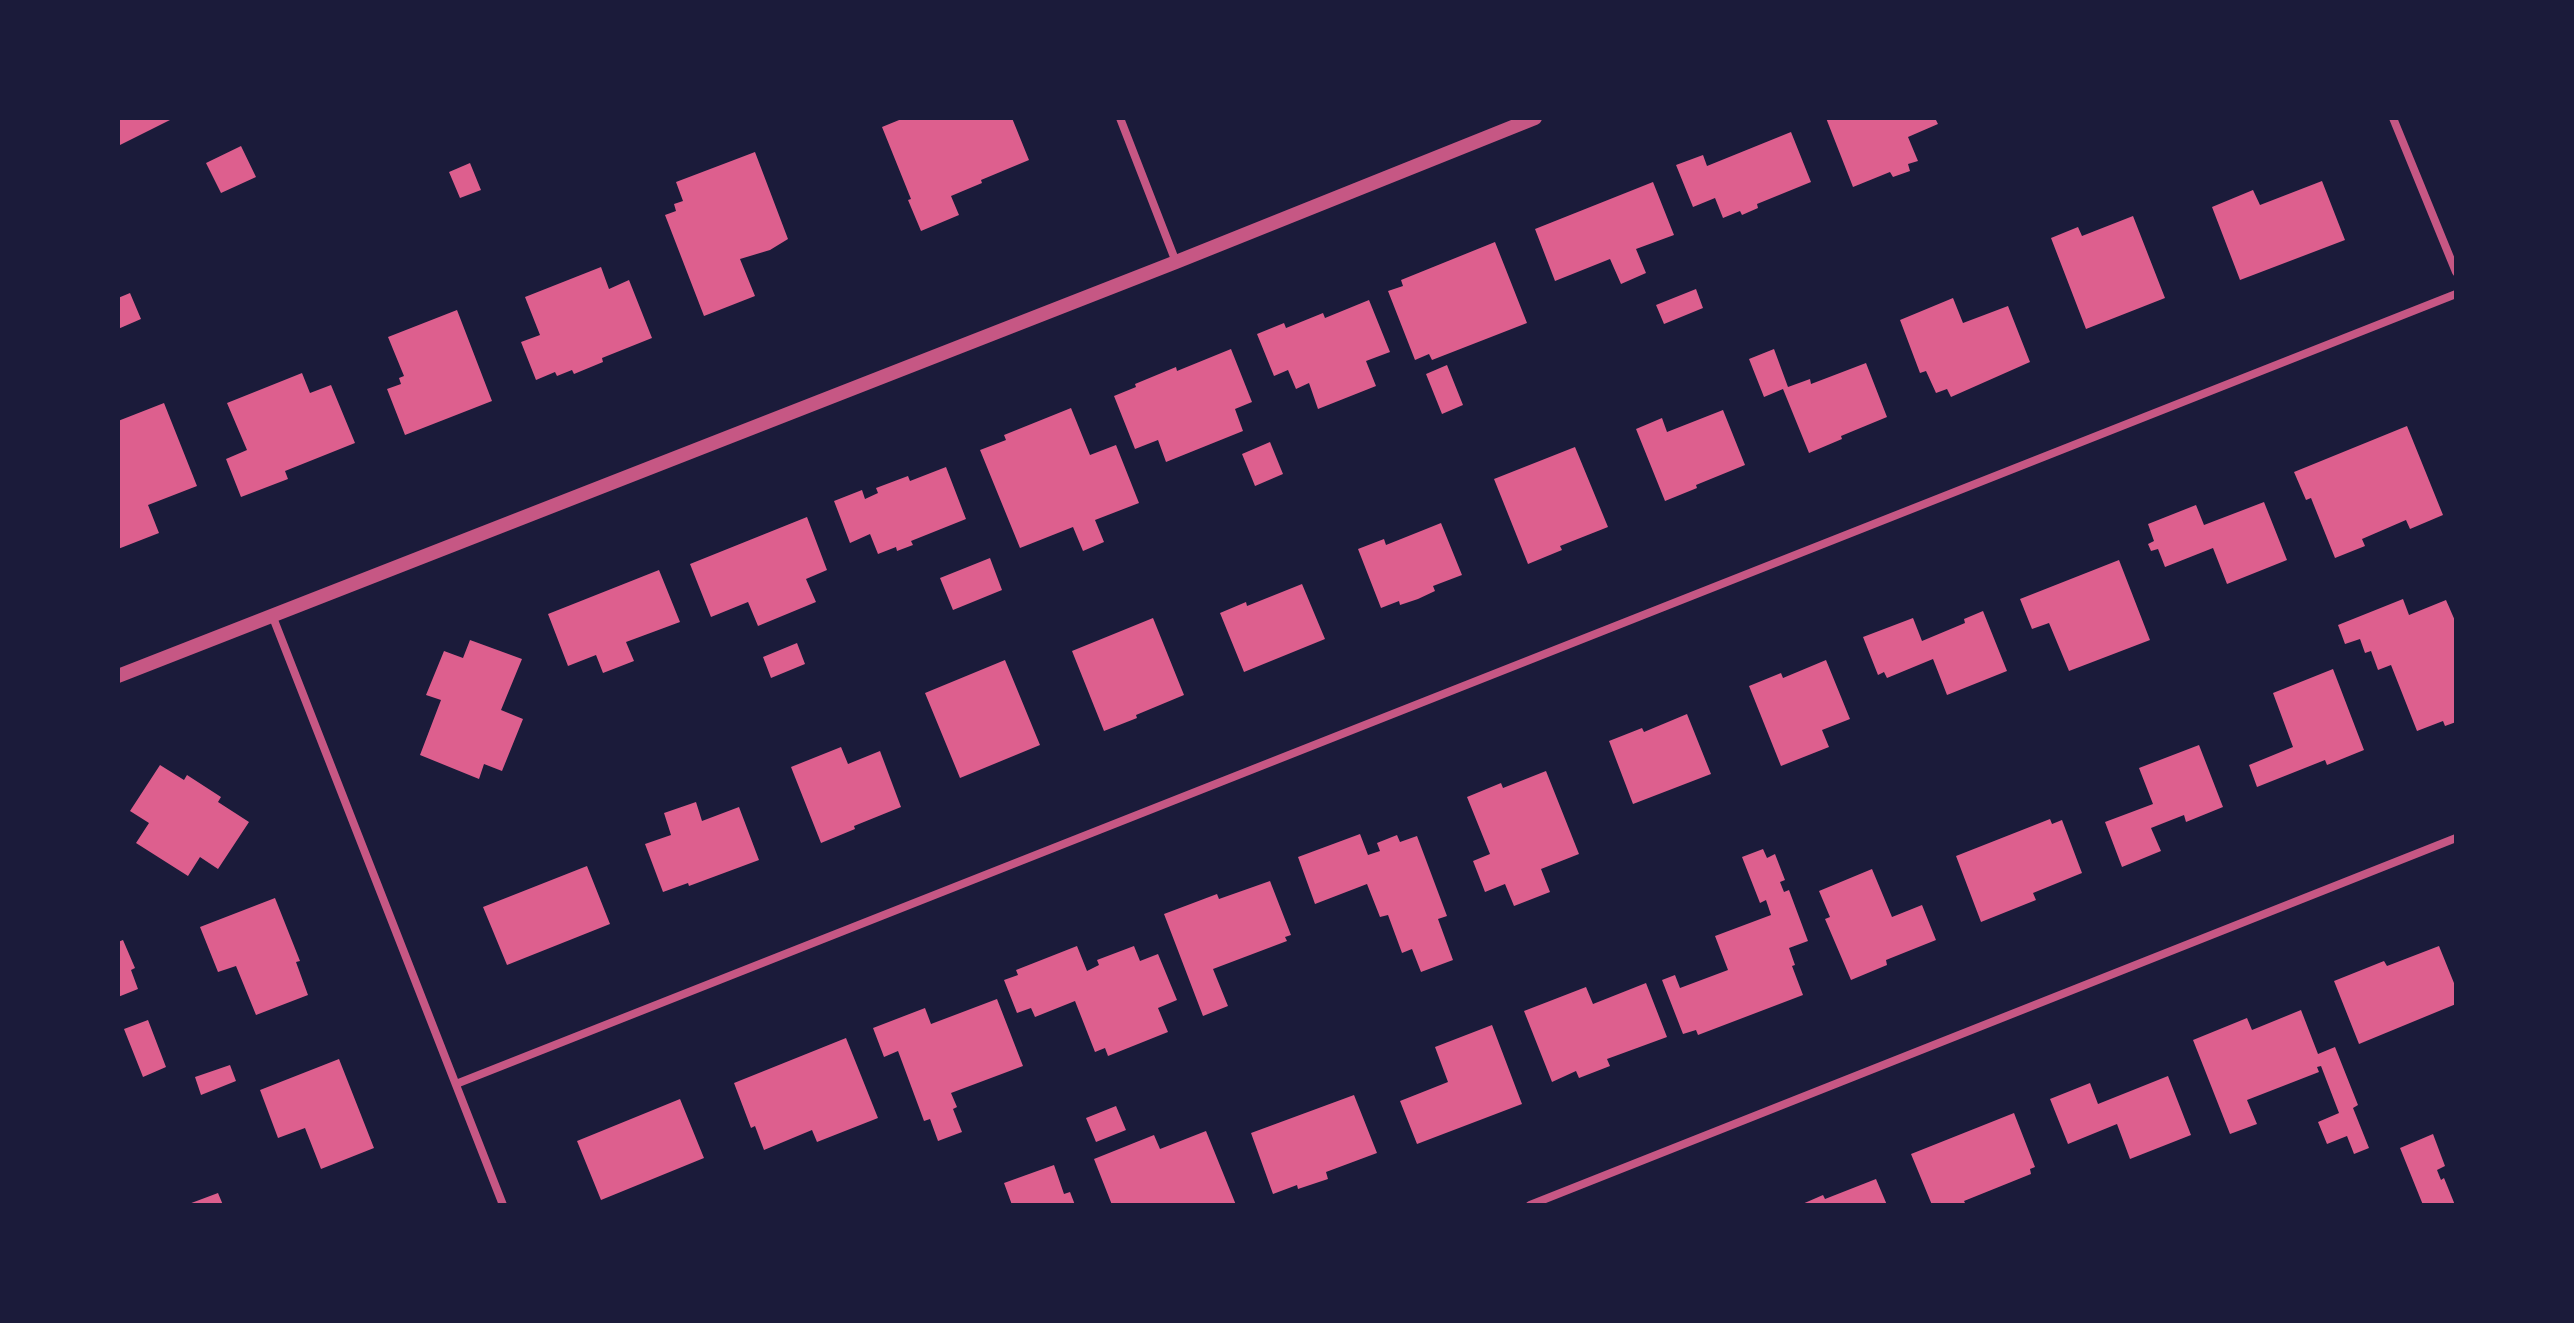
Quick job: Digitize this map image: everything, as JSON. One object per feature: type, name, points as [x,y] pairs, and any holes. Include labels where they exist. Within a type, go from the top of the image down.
[{"type":"street","points":[[1120,118],[1176,262]]},
{"type":"street","points":[[118,676],[1176,262],[1535,118]]},
{"type":"street","points":[[2393,118],[2456,272]]},
{"type":"street","points":[[456,1084],[2456,294]]},
{"type":"street","points":[[271,615],[503,1205]]},
{"type":"street","points":[[1530,1205],[2456,838]]},
{"type":"building","points":[[118,118],[174,118],[118,146]]},
{"type":"building","points":[[904,118],[1012,118],[1029,160],[951,196],[959,215],[921,231],[882,127]]},
{"type":"building","points":[[1826,118],[1935,118],[1938,124],[1908,137],[1918,161],[1908,164],[1910,171],[1893,177],[1890,172],[1853,187]]},
{"type":"building","points":[[1791,132],[1811,182],[1757,204],[1758,208],[1742,215],[1740,211],[1723,218],[1715,198],[1693,207],[1676,165],[1703,155],[1707,166]]},
{"type":"building","points":[[241,146],[256,177],[221,193],[206,163]]},
{"type":"building","points":[[755,152],[788,239],[770,250],[740,259],[755,296],[704,316],[665,215],[676,211],[674,204],[683,201],[676,182]]},
{"type":"building","points":[[470,163],[481,190],[460,198],[449,172]]},
{"type":"building","points":[[2322,181],[2345,240],[2240,280],[2212,207],[2253,190],[2260,205]]},
{"type":"building","points":[[1653,182],[1674,235],[1636,249],[1646,273],[1621,284],[1610,259],[1555,281],[1535,229]]},
{"type":"building","points":[[2133,216],[2165,298],[2086,329],[2051,238],[2078,227],[2082,236]]},
{"type":"building","points":[[1495,242],[1527,323],[1432,360],[1429,354],[1415,360],[1388,291],[1403,286],[1401,280]]},
{"type":"building","points":[[601,267],[609,289],[629,280],[652,338],[602,358],[603,362],[574,374],[572,370],[557,376],[555,372],[536,380],[521,342],[540,335],[525,297]]},
{"type":"building","points":[[1696,289],[1703,308],[1664,324],[1656,305]]},
{"type":"building","points":[[130,293],[141,319],[118,329],[118,298]]},
{"type":"building","points":[[1953,298],[1963,323],[2008,306],[2030,362],[1951,397],[1947,389],[1936,393],[1926,371],[1920,373],[1900,320]]},
{"type":"building","points":[[1369,300],[1390,352],[1366,361],[1376,386],[1318,409],[1309,383],[1296,389],[1288,370],[1274,376],[1257,334],[1284,323],[1286,328],[1323,313],[1325,318]]},
{"type":"building","points":[[457,310],[492,401],[405,435],[387,389],[401,384],[399,378],[404,376],[388,337]]},
{"type":"building","points":[[1231,349],[1252,402],[1235,409],[1243,431],[1166,462],[1158,440],[1135,449],[1114,396],[1176,367],[1177,371]]},
{"type":"building","points":[[1774,349],[1788,387],[1810,379],[1811,384],[1866,363],[1887,417],[1809,453],[1783,389],[1764,397],[1749,359]]},
{"type":"building","points":[[1447,365],[1463,405],[1442,414],[1426,374]]},
{"type":"building","points":[[302,373],[310,393],[331,385],[355,443],[285,471],[288,479],[241,497],[226,459],[247,450],[227,403]]},
{"type":"building","points":[[164,403],[197,486],[148,505],[159,533],[118,549],[118,421]]},
{"type":"building","points":[[1071,408],[1090,455],[1116,445],[1139,503],[1095,520],[1104,542],[1083,551],[1073,527],[1020,548],[980,450],[1006,440],[1004,435]]},
{"type":"building","points":[[1723,410],[1745,465],[1665,501],[1636,429],[1662,418],[1667,432]]},
{"type":"building","points":[[2407,426],[2443,515],[2410,529],[2406,520],[2362,539],[2365,546],[2335,558],[2311,498],[2306,500],[2294,472]]},
{"type":"building","points":[[1270,442],[1283,474],[1255,486],[1242,454]]},
{"type":"building","points":[[1575,447],[1608,527],[1560,546],[1562,550],[1528,564],[1494,479]]},
{"type":"building","points":[[946,467],[966,519],[911,541],[913,545],[897,551],[896,547],[878,554],[870,534],[850,543],[834,501],[862,490],[865,499],[878,493],[876,488],[908,476],[910,481]]},
{"type":"building","points":[[2264,502],[2287,560],[2227,584],[2213,548],[2165,567],[2158,549],[2151,551],[2148,544],[2154,541],[2148,524],[2196,505],[2204,525]]},
{"type":"building","points":[[807,517],[827,570],[806,579],[816,602],[758,626],[748,602],[711,617],[690,564]]},
{"type":"building","points":[[1441,523],[1462,575],[1433,586],[1435,591],[1418,599],[1400,605],[1399,601],[1381,608],[1358,549],[1384,539],[1386,545]]},
{"type":"building","points":[[990,558],[1002,590],[953,610],[940,578]]},
{"type":"building","points":[[2119,560],[2150,640],[2069,671],[2049,623],[2032,629],[2020,599]]},
{"type":"building","points":[[659,570],[680,622],[626,642],[634,661],[603,673],[596,655],[568,666],[548,614]]},
{"type":"building","points":[[1302,584],[1325,639],[1244,672],[1220,613],[1246,602],[1247,606]]},
{"type":"building","points":[[2403,599],[2409,615],[2446,600],[2456,623],[2456,722],[2445,726],[2443,721],[2417,731],[2391,665],[2378,670],[2371,651],[2365,653],[2360,639],[2345,644],[2338,625]]},
{"type":"building","points":[[1983,611],[2007,671],[1947,695],[1933,659],[1887,678],[1884,672],[1878,675],[1863,637],[1913,618],[1922,641],[1965,623],[1964,619]]},
{"type":"building","points":[[1153,618],[1184,695],[1104,731],[1072,651]]},
{"type":"building","points":[[470,640],[522,659],[501,710],[523,719],[502,771],[484,764],[479,779],[420,755],[441,700],[426,695],[444,651],[463,658]]},
{"type":"building","points":[[797,643],[805,664],[771,678],[763,657]]},
{"type":"building","points":[[1005,660],[1040,745],[960,778],[925,693]]},
{"type":"building","points":[[1826,660],[1850,719],[1822,730],[1829,747],[1781,766],[1749,686],[1781,673],[1783,678]]},
{"type":"building","points":[[2333,669],[2364,750],[2327,765],[2325,760],[2257,787],[2249,765],[2293,747],[2273,693]]},
{"type":"building","points":[[1687,714],[1711,774],[1633,804],[1609,741],[1642,728],[1644,732]]},
{"type":"building","points":[[2199,745],[2223,807],[2186,822],[2184,815],[2151,828],[2161,851],[2122,867],[2105,822],[2153,804],[2139,768]]},
{"type":"building","points":[[841,747],[848,764],[880,751],[901,807],[821,843],[791,767]]},
{"type":"building","points":[[160,765],[184,780],[187,775],[221,797],[218,802],[249,822],[218,869],[200,857],[188,876],[136,843],[149,823],[130,811]]},
{"type":"building","points":[[1546,771],[1579,854],[1541,869],[1550,892],[1514,906],[1505,884],[1485,892],[1473,861],[1490,854],[1467,797],[1501,783],[1503,788]]},
{"type":"building","points":[[696,802],[702,821],[739,807],[759,860],[689,886],[688,883],[663,892],[645,844],[671,835],[664,813]]},
{"type":"building","points":[[2050,819],[2052,824],[2062,820],[2082,873],[2033,893],[2036,900],[1981,922],[1956,856]]},
{"type":"building","points":[[1360,834],[1368,855],[1380,851],[1377,843],[1397,835],[1400,842],[1417,836],[1447,916],[1438,919],[1453,960],[1421,972],[1412,949],[1402,953],[1388,915],[1380,917],[1367,884],[1315,904],[1298,857]]},
{"type":"building","points":[[1763,849],[1767,858],[1775,854],[1785,880],[1780,882],[1784,892],[1789,890],[1808,941],[1789,948],[1803,995],[1698,1035],[1696,1030],[1683,1034],[1662,980],[1675,975],[1680,988],[1728,970],[1715,936],[1771,915],[1766,900],[1760,903],[1742,857]]},
{"type":"building","points":[[587,866],[610,924],[507,965],[483,907]]},
{"type":"building","points":[[1872,869],[1892,917],[1922,905],[1936,940],[1886,960],[1887,965],[1851,980],[1825,919],[1830,917],[1819,891]]},
{"type":"building","points":[[1270,881],[1291,935],[1285,937],[1287,941],[1213,969],[1228,1006],[1203,1016],[1164,914],[1217,894],[1219,899]]},
{"type":"building","points":[[275,898],[300,961],[296,962],[308,995],[256,1015],[236,966],[218,972],[200,927]]},
{"type":"building","points":[[123,940],[135,968],[131,970],[138,989],[118,997],[118,942]]},
{"type":"building","points":[[1077,946],[1087,971],[1099,965],[1097,960],[1134,946],[1140,961],[1158,954],[1177,1000],[1158,1008],[1168,1032],[1108,1056],[1105,1048],[1095,1052],[1075,1001],[1035,1017],[1031,1008],[1017,1013],[1004,980],[1018,975],[1016,970]]},
{"type":"building","points":[[2439,946],[2456,988],[2456,1004],[2359,1044],[2334,981],[2384,961],[2387,966]]},
{"type":"building","points":[[1646,983],[1667,1037],[1607,1059],[1610,1066],[1579,1078],[1576,1071],[1552,1082],[1524,1011],[1586,987],[1593,1004]]},
{"type":"building","points":[[997,999],[1023,1066],[951,1093],[957,1107],[953,1109],[962,1132],[938,1141],[930,1119],[924,1121],[898,1051],[884,1057],[873,1028],[925,1008],[931,1024]]},
{"type":"building","points":[[2301,1010],[2318,1054],[2335,1047],[2358,1105],[2353,1108],[2369,1148],[2354,1154],[2347,1136],[2327,1144],[2318,1122],[2339,1113],[2321,1066],[2317,1067],[2319,1072],[2247,1100],[2257,1124],[2230,1134],[2193,1040],[2247,1018],[2252,1030]]},
{"type":"building","points":[[148,1020],[166,1067],[143,1077],[124,1029]]},
{"type":"building","points":[[1492,1025],[1522,1104],[1417,1144],[1400,1101],[1448,1082],[1435,1047]]},
{"type":"building","points":[[846,1038],[878,1118],[817,1142],[812,1130],[764,1150],[755,1126],[751,1128],[734,1083]]},
{"type":"building","points":[[339,1059],[374,1148],[321,1169],[305,1128],[278,1138],[260,1090]]},
{"type":"building","points":[[230,1065],[236,1081],[201,1095],[195,1077]]},
{"type":"building","points":[[2168,1076],[2191,1135],[2130,1159],[2117,1124],[2068,1144],[2050,1099],[2090,1083],[2098,1104]]},
{"type":"building","points":[[1354,1095],[1377,1153],[1326,1172],[1328,1179],[1273,1194],[1251,1133]]},
{"type":"building","points":[[680,1099],[704,1158],[601,1200],[577,1141]]},
{"type":"building","points":[[1116,1106],[1126,1130],[1096,1142],[1086,1118]]},
{"type":"building","points":[[2014,1113],[2035,1167],[2030,1169],[2031,1174],[1964,1201],[1966,1205],[1932,1205],[1911,1154]]},
{"type":"building","points":[[1206,1131],[1236,1205],[1112,1205],[1094,1159],[1154,1135],[1160,1149]]},
{"type":"building","points":[[2433,1134],[2445,1166],[2437,1170],[2441,1180],[2444,1178],[2455,1205],[2423,1205],[2400,1148]]},
{"type":"building","points":[[1054,1165],[1064,1194],[1070,1192],[1075,1205],[1012,1205],[1004,1183]]},
{"type":"building","points":[[1876,1179],[1887,1205],[1800,1205],[1823,1195],[1825,1199]]},
{"type":"building","points":[[218,1193],[223,1205],[186,1205]]}]
